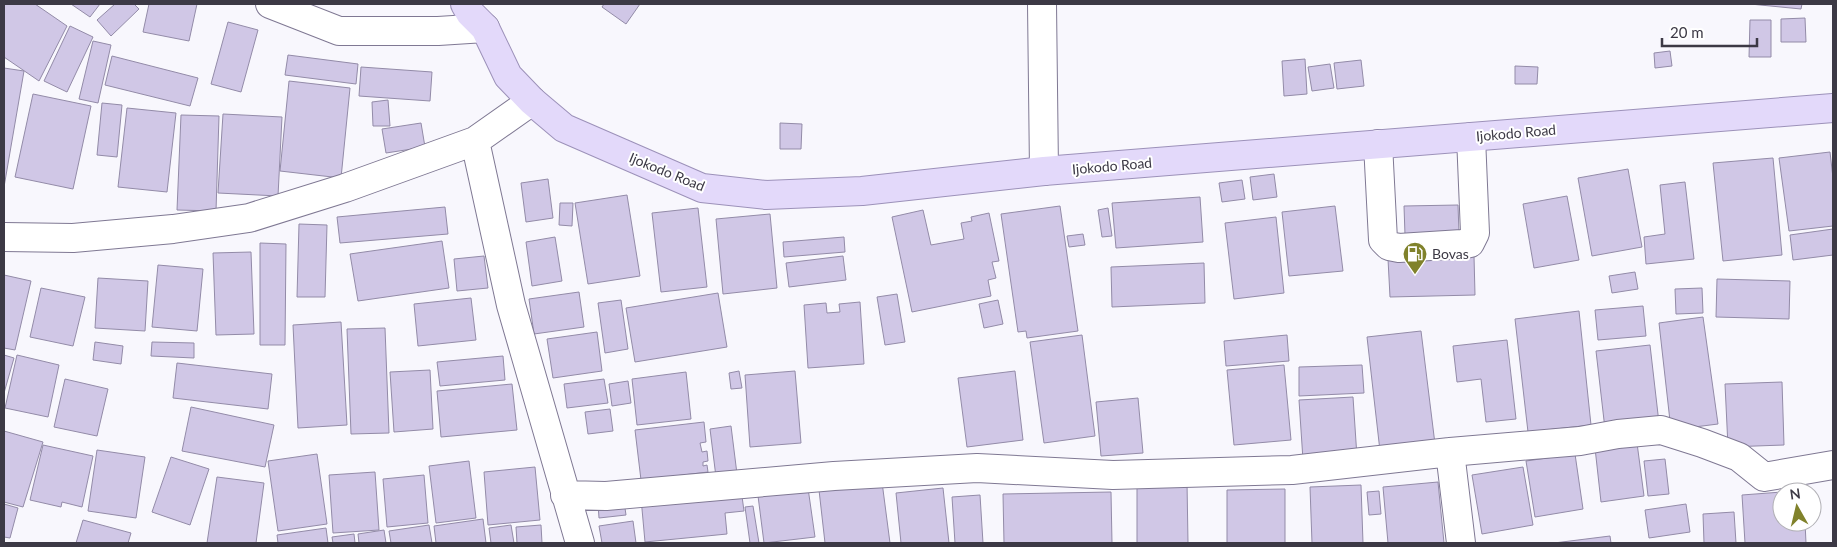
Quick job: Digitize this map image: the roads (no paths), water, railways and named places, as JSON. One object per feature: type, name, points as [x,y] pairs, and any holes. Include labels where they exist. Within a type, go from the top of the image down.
[{"type":"main road","name":"Ijokodo Road","points":[[465,4],[470,13],[485,28],[508,76],[532,101],[564,128],[702,188],[766,195],[862,191],[1044,171],[1833,108]]},
{"type":"street","points":[[270,4],[339,31],[438,31],[485,28]]},
{"type":"street","points":[[1042,4],[1044,171]]},
{"type":"street","points":[[4,237],[72,238],[173,229],[249,218],[345,188],[475,141],[532,101]]},
{"type":"street","points":[[1378,144],[1383,240],[1389,246],[1399,248],[1462,244],[1470,243],[1475,233],[1471,137]]},
{"type":"street","points":[[475,141],[511,305],[580,543]]},
{"type":"street","points":[[566,495],[616,495],[834,476],[976,468],[1113,475],[1292,470],[1450,452],[1580,441],[1661,430],[1702,442],[1739,457],[1764,477],[1833,465]]},
{"type":"street","points":[[1450,452],[1461,543]]},
{"type":"place","name":"Bovas","points":[[1415,275]]}]
